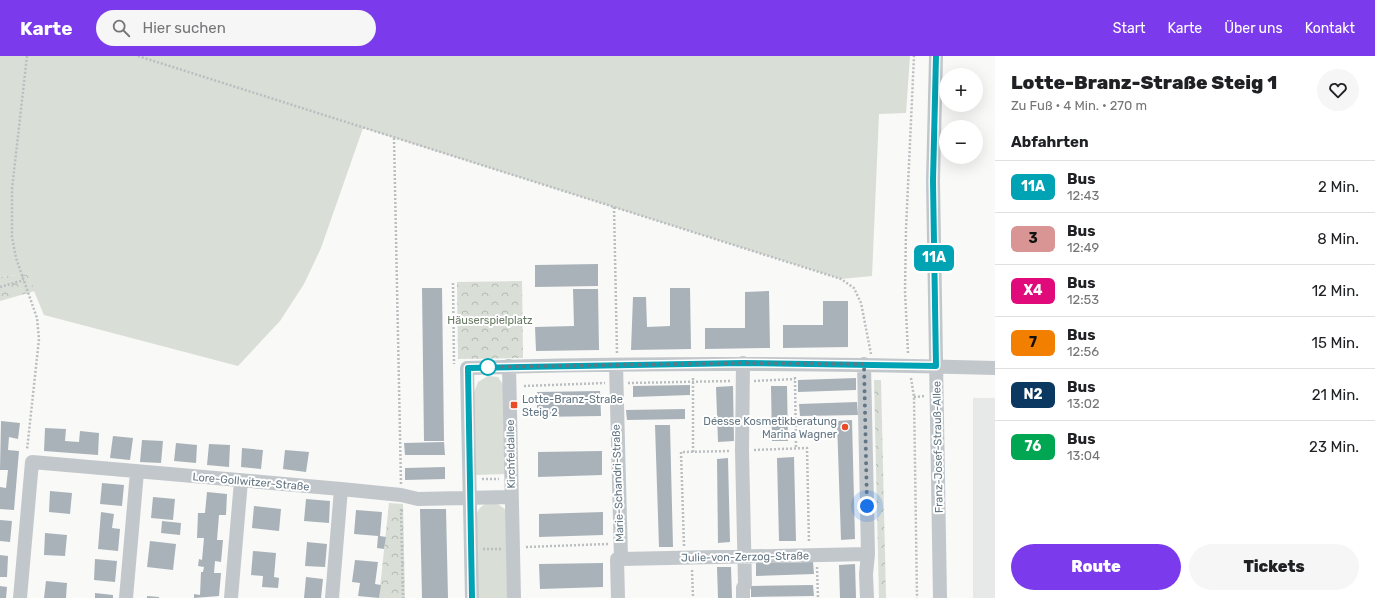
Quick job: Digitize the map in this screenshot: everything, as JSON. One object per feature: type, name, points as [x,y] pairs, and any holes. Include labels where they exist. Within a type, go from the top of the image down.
[{"type":"street","name":"Franz-Josef-Strauß-Allee","points":[[936,56],[933,181],[940,598]]},
{"type":"street","points":[[472,598],[469,498],[468,368],[509,366],[743,363],[868,364],[995,368]]},
{"type":"street","points":[[743,363],[742,450],[745,584],[743,588],[743,598]]},
{"type":"street","points":[[867,598],[868,364]]},
{"type":"street","name":"Marie-Schandri-Straße","points":[[616,365],[615,383],[621,559],[617,559],[618,598]]},
{"type":"street","name":"Kirchfeldallee","points":[[509,366],[511,497],[522,548],[514,598]]},
{"type":"street","points":[[20,598],[32,462]]},
{"type":"street","name":"Lore-Gollwitzer-Straße","points":[[32,462],[241,482],[340,489],[401,495],[418,499],[469,498]]},
{"type":"street","points":[[126,598],[138,472]]},
{"type":"street","points":[[231,598],[241,482]]},
{"type":"street","points":[[332,598],[340,489]]},
{"type":"street","name":"Kirchfeldallee","points":[[469,498],[511,497]]},
{"type":"street","name":"Julie-von-Zerzog-Straße","points":[[621,559],[868,554]]},
{"type":"path","points":[[27,56],[14,174],[12,237],[16,258],[37,318],[39,339],[27,454],[32,462]]},
{"type":"path","points":[[138,56],[841,279],[854,288],[861,303],[868,364]]},
{"type":"path","points":[[914,56],[905,276],[907,338],[914,397],[917,598]]},
{"type":"path","points":[[394,138],[403,598]]},
{"type":"path","points":[[614,207],[616,365]]},
{"type":"path","points":[[0,288],[24,280]]},
{"type":"path","points":[[692,364],[693,452]]},
{"type":"path","points":[[794,364],[796,449]]},
{"type":"path","points":[[524,386],[802,379]]},
{"type":"path","points":[[795,397],[800,397]]},
{"type":"path","points":[[469,479],[511,479]]},
{"type":"path","points":[[470,550],[620,544]]},
{"type":"path","points":[[816,555],[818,598]]},
{"type":"path","points":[[692,558],[693,598]]},
{"type":"shaded area","points":[[973,398],[995,398],[995,598],[973,598]]},
{"type":"green space","points":[[0,56],[910,56],[906,113],[879,114],[872,276],[841,279],[363,128],[321,248],[304,284],[280,321],[238,366],[44,315],[27,274],[0,277]]},
{"type":"green space","points":[[27,274],[35,291],[0,301],[0,277]]},
{"type":"green space","name":"Häuserspielplatz","points":[[522,281],[523,358],[458,359],[457,282]]},
{"type":"green space","points":[[488,376],[498,377],[504,386],[506,474],[474,475],[473,395],[478,382]]},
{"type":"green space","points":[[874,380],[881,380],[886,598],[879,598]]},
{"type":"green space","points":[[389,503],[403,504],[405,598],[379,598]]},
{"type":"green space","points":[[486,504],[498,504],[506,510],[509,598],[477,598],[476,518],[479,510]]},
{"type":"building","points":[[598,264],[598,286],[535,287],[535,265]]},
{"type":"building","points":[[422,288],[442,288],[444,441],[424,441]]},
{"type":"building","points":[[670,288],[690,288],[691,349],[631,350],[633,297],[646,297],[647,327],[670,326]]},
{"type":"building","points":[[573,289],[598,289],[599,350],[536,351],[535,327],[574,326]]},
{"type":"building","points":[[769,291],[770,348],[705,349],[705,328],[745,328],[745,292]]},
{"type":"building","points":[[823,301],[848,301],[848,347],[783,348],[783,325],[823,325]]},
{"type":"building","points":[[856,378],[856,390],[798,392],[798,380]]},
{"type":"building","points":[[690,385],[690,395],[633,397],[633,386]]},
{"type":"building","points":[[733,386],[734,441],[718,442],[716,387]]},
{"type":"building","points":[[771,386],[787,386],[788,441],[772,441]]},
{"type":"building","points":[[600,391],[601,416],[537,417],[537,392]]},
{"type":"building","points":[[857,402],[858,415],[800,416],[799,404]]},
{"type":"building","points":[[685,409],[685,419],[627,420],[626,410]]},
{"type":"building","points":[[852,420],[855,539],[841,540],[837,421]]},
{"type":"building","points":[[1,421],[20,423],[18,439],[9,437],[8,450],[19,451],[14,510],[0,509],[0,487],[6,488],[8,470],[0,470]]},
{"type":"building","points":[[655,425],[670,425],[673,547],[659,547]]},
{"type":"building","points":[[45,428],[66,429],[65,441],[79,442],[80,431],[99,433],[98,455],[44,451]]},
{"type":"building","points":[[113,436],[133,438],[130,460],[110,458]]},
{"type":"building","points":[[142,440],[163,441],[161,463],[140,462]]},
{"type":"building","points":[[444,442],[445,455],[405,455],[404,443]]},
{"type":"building","points":[[176,443],[197,445],[196,463],[174,461]]},
{"type":"building","points":[[209,444],[230,445],[229,467],[207,465]]},
{"type":"building","points":[[242,448],[263,450],[261,469],[241,467]]},
{"type":"building","points":[[285,450],[309,452],[306,472],[283,469]]},
{"type":"building","points":[[602,451],[602,475],[538,477],[538,452]]},
{"type":"building","points":[[794,457],[796,541],[779,541],[777,458]]},
{"type":"building","points":[[728,458],[730,542],[718,543],[717,459]]},
{"type":"building","points":[[445,467],[445,479],[405,480],[405,468]]},
{"type":"building","points":[[102,483],[124,485],[122,506],[100,504]]},
{"type":"building","points":[[50,491],[72,493],[70,514],[49,512]]},
{"type":"building","points":[[207,492],[227,494],[226,515],[219,515],[217,540],[223,540],[221,562],[215,561],[214,573],[221,573],[219,596],[194,598],[194,594],[200,595],[201,572],[203,572],[204,567],[198,566],[199,559],[202,560],[204,538],[197,538],[198,513],[205,513]]},
{"type":"building","points":[[153,497],[175,499],[173,520],[151,518]]},
{"type":"building","points":[[306,499],[330,501],[329,523],[304,521]]},
{"type":"building","points":[[254,506],[281,509],[279,531],[252,528]]},
{"type":"building","points":[[420,509],[446,509],[448,598],[422,598]]},
{"type":"building","points":[[356,510],[382,512],[380,536],[386,537],[384,549],[377,548],[378,536],[354,534]]},
{"type":"building","points":[[101,512],[114,514],[112,528],[120,529],[118,551],[98,549]]},
{"type":"building","points":[[603,512],[603,535],[539,537],[539,514]]},
{"type":"building","points":[[0,520],[12,521],[10,542],[0,541]]},
{"type":"building","points":[[162,521],[181,523],[180,535],[161,533]]},
{"type":"building","points":[[45,533],[67,535],[65,556],[44,555]]},
{"type":"building","points":[[150,541],[176,544],[173,570],[147,567]]},
{"type":"building","points":[[307,542],[327,544],[325,567],[305,566]]},
{"type":"building","points":[[253,551],[276,553],[274,577],[279,578],[278,588],[262,587],[263,576],[251,575]]},
{"type":"building","points":[[0,555],[8,556],[7,577],[0,577]]},
{"type":"building","points":[[95,559],[117,561],[115,582],[94,580]]},
{"type":"building","points":[[355,560],[378,562],[375,584],[381,585],[379,598],[358,596],[360,583],[352,582]]},
{"type":"building","points":[[813,562],[814,574],[756,576],[756,563]]},
{"type":"building","points":[[603,563],[603,587],[540,589],[539,564]]},
{"type":"building","points":[[855,564],[856,598],[840,598],[839,565]]},
{"type":"building","points":[[717,567],[731,567],[732,598],[718,598]]},
{"type":"building","points":[[306,577],[323,579],[321,598],[304,598]]},
{"type":"building","points":[[46,581],[67,583],[66,598],[44,598]]},
{"type":"building","points":[[813,585],[814,596],[751,597],[751,586]]},
{"type":"building","points":[[0,586],[7,587],[6,598],[0,598]]},
{"type":"building","points":[[95,593],[113,595],[113,598],[95,598]]},
{"type":"building","points":[[147,596],[159,597],[159,598],[147,598]]},
{"type":"bus line","name":"11A","points":[[472,598],[468,368],[509,366],[743,363],[936,366],[933,181],[936,56]]},
{"type":"place","name":"Lotte-Branz-Straße Steig 2","points":[[514,405]]},
{"type":"place","name":"Déesse Kosmetikberatung Marina Wagner","points":[[845,427]]},
{"type":"route","points":[[488,367],[743,363],[864,364],[867,506]]}]
